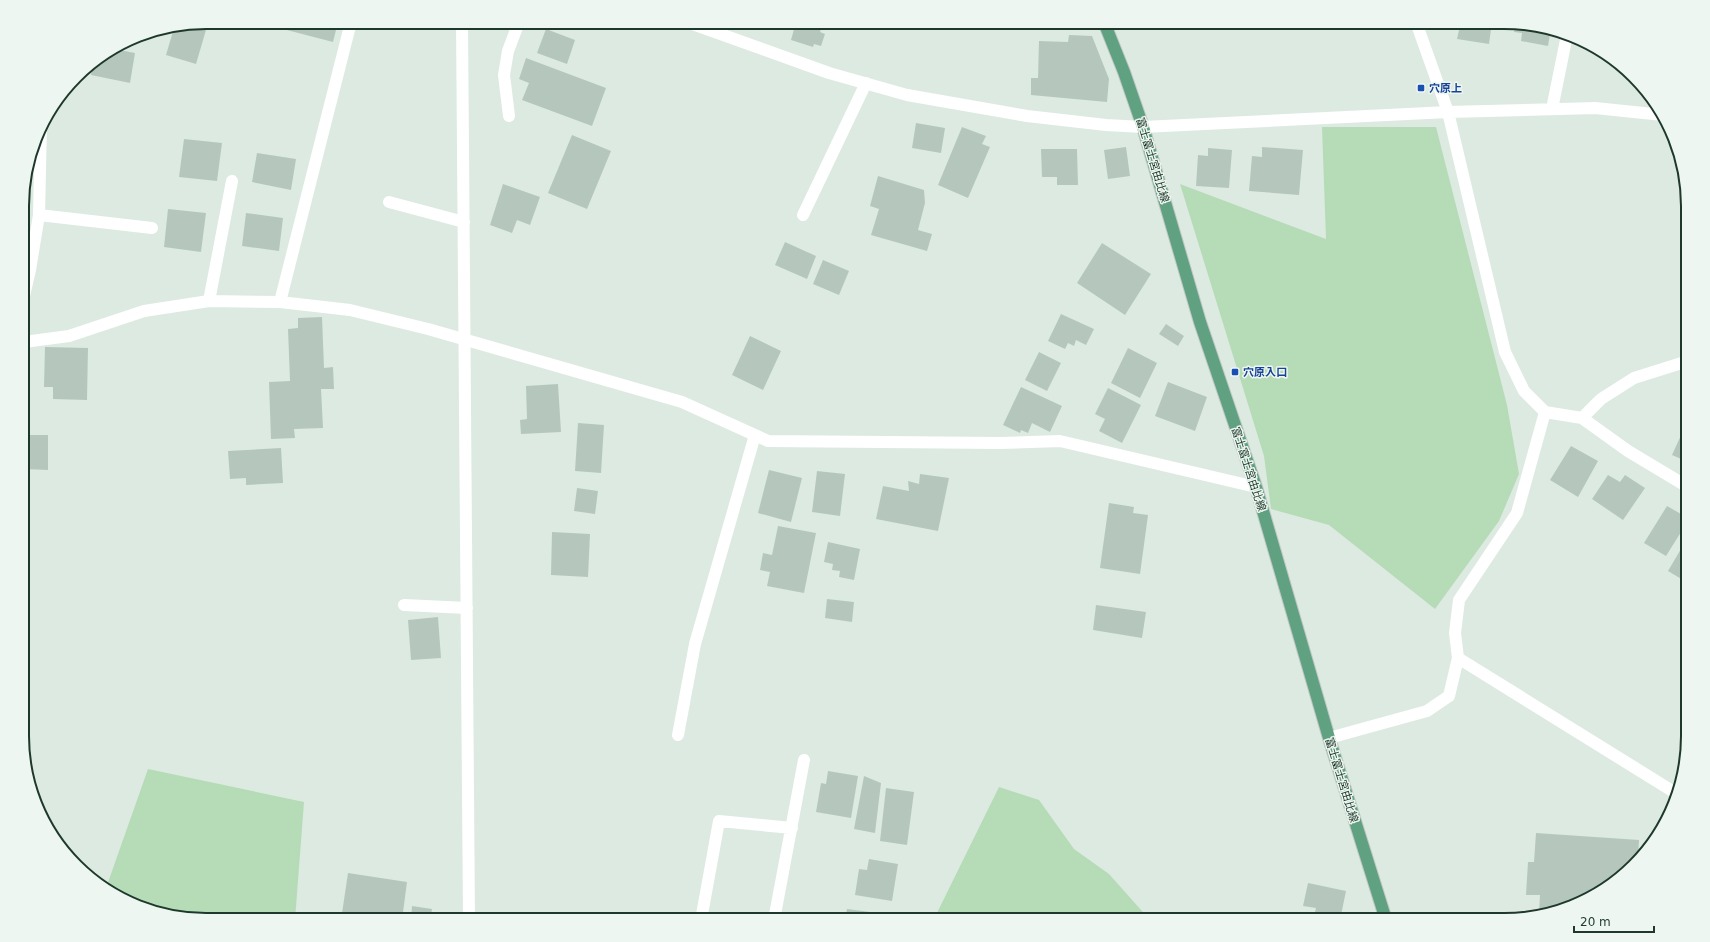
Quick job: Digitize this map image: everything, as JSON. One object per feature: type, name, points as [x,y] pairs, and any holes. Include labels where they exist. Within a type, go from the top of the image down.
[{"type":"main road","name":"富士富士宮由比線","points":[[1107,29],[1124,72],[1143,127],[1200,322],[1256,487],[1329,738],[1384,913]]},
{"type":"street","points":[[280,302],[349,29]]},
{"type":"street","points":[[462,29],[469,913]]},
{"type":"street","points":[[509,116],[504,75],[508,51],[517,29]]},
{"type":"street","points":[[706,29],[829,73],[907,95],[1028,116],[1106,125],[1143,127],[1448,112],[1595,108],[1655,114]]},
{"type":"street","points":[[1418,29],[1448,112],[1505,352],[1524,391],[1545,412],[1582,418],[1628,451],[1681,484]]},
{"type":"street","points":[[1552,110],[1566,40]]},
{"type":"street","points":[[803,215],[866,83]]},
{"type":"street","points":[[29,274],[39,215],[41,142]]},
{"type":"street","points":[[209,301],[232,181]]},
{"type":"street","points":[[389,202],[464,222]]},
{"type":"street","points":[[39,215],[152,228]]},
{"type":"street","points":[[29,341],[69,336],[144,311],[209,301],[280,302],[350,310],[428,329],[682,402],[768,441],[1000,443],[1060,441],[1256,487]]},
{"type":"street","points":[[1582,418],[1601,399],[1634,378],[1681,363]]},
{"type":"street","points":[[1329,738],[1428,711],[1448,696],[1458,658],[1454,633],[1459,600],[1517,513],[1545,412]]},
{"type":"street","points":[[678,735],[695,644],[755,435]]},
{"type":"street","points":[[404,605],[467,608]]},
{"type":"street","points":[[1458,658],[1673,791]]},
{"type":"street","points":[[775,913],[804,760]]},
{"type":"street","points":[[702,913],[719,822],[792,828]]},
{"type":"green space","points":[[1322,127],[1436,127],[1507,405],[1519,474],[1499,521],[1435,609],[1329,525],[1271,509],[1264,456],[1180,184],[1326,239]]},
{"type":"green space","points":[[148,769],[304,802],[296,913],[194,913],[171,910],[138,900],[108,883]]},
{"type":"green space","points":[[999,787],[1039,800],[1074,849],[1109,874],[1144,913],[937,913]]},
{"type":"building","points":[[194,29],[206,30],[196,64],[166,55],[173,32]]},
{"type":"building","points":[[283,29],[336,29],[333,42]]},
{"type":"building","points":[[546,29],[575,40],[567,64],[537,53]]},
{"type":"building","points":[[794,29],[821,29],[820,32],[825,34],[821,46],[814,44],[813,47],[791,40]]},
{"type":"building","points":[[1459,29],[1491,29],[1489,44],[1457,39]]},
{"type":"building","points":[[1516,29],[1550,35],[1548,46],[1521,41],[1522,33],[1514,32]]},
{"type":"building","points":[[1069,35],[1092,36],[1109,79],[1107,102],[1031,95],[1031,78],[1038,78],[1039,41],[1068,42]]},
{"type":"building","points":[[122,50],[135,53],[130,83],[91,75],[92,71]]},
{"type":"building","points":[[526,58],[606,88],[592,126],[522,100],[529,83],[519,79]]},
{"type":"building","points":[[916,123],[945,128],[941,153],[912,148]]},
{"type":"building","points":[[962,127],[986,136],[982,144],[990,147],[968,198],[938,185]]},
{"type":"building","points":[[572,135],[611,151],[587,209],[548,193]]},
{"type":"building","points":[[184,139],[222,143],[217,181],[179,177]]},
{"type":"building","points":[[1126,147],[1130,176],[1108,179],[1104,150]]},
{"type":"building","points":[[1262,147],[1303,150],[1299,195],[1249,191],[1252,156],[1262,157]]},
{"type":"building","points":[[1208,148],[1232,150],[1229,188],[1196,186],[1198,155],[1208,156]]},
{"type":"building","points":[[1041,149],[1077,149],[1078,185],[1057,185],[1057,177],[1042,177]]},
{"type":"building","points":[[257,153],[296,159],[291,190],[252,182]]},
{"type":"building","points":[[878,176],[924,190],[925,203],[918,230],[932,234],[927,251],[871,235],[879,209],[870,206]]},
{"type":"building","points":[[503,184],[540,197],[530,225],[517,220],[512,233],[490,225]]},
{"type":"building","points":[[168,209],[206,213],[201,252],[164,247]]},
{"type":"building","points":[[246,213],[283,218],[279,251],[242,246]]},
{"type":"building","points":[[785,242],[816,256],[807,279],[775,265]]},
{"type":"building","points":[[1102,243],[1151,274],[1125,315],[1077,283]]},
{"type":"building","points":[[823,260],[849,271],[839,295],[813,284]]},
{"type":"building","points":[[1061,314],[1094,329],[1086,345],[1076,340],[1074,346],[1068,343],[1065,349],[1048,341]]},
{"type":"building","points":[[322,317],[324,368],[333,367],[334,389],[321,389],[323,428],[294,429],[295,438],[271,439],[269,382],[290,381],[288,329],[298,328],[298,318]]},
{"type":"building","points":[[1166,324],[1184,336],[1178,346],[1159,334]]},
{"type":"building","points":[[750,336],[781,351],[763,390],[732,375]]},
{"type":"building","points":[[45,347],[88,348],[87,400],[53,399],[53,387],[44,387]]},
{"type":"building","points":[[1128,348],[1157,363],[1140,398],[1111,383]]},
{"type":"building","points":[[1039,352],[1061,363],[1047,391],[1025,380]]},
{"type":"building","points":[[1168,382],[1207,397],[1195,431],[1155,416]]},
{"type":"building","points":[[558,384],[561,432],[521,434],[520,420],[527,419],[526,386]]},
{"type":"building","points":[[1021,387],[1062,406],[1050,432],[1032,423],[1028,433],[1021,430],[1020,433],[1003,425]]},
{"type":"building","points":[[1108,388],[1141,405],[1122,443],[1099,431],[1105,419],[1095,414]]},
{"type":"building","points":[[578,423],[604,425],[601,473],[575,471]]},
{"type":"building","points":[[29,435],[48,435],[48,470],[29,469]]},
{"type":"building","points":[[1681,435],[1681,459],[1672,455]]},
{"type":"building","points":[[1571,446],[1598,461],[1578,497],[1550,480]]},
{"type":"building","points":[[281,448],[283,483],[246,485],[246,478],[230,479],[228,451]]},
{"type":"building","points":[[769,470],[802,478],[791,522],[758,513]]},
{"type":"building","points":[[817,471],[845,474],[840,516],[812,512]]},
{"type":"building","points":[[920,474],[949,478],[938,531],[876,519],[883,486],[909,491],[908,481],[919,484]]},
{"type":"building","points":[[1608,475],[1620,482],[1625,475],[1645,488],[1623,520],[1592,499]]},
{"type":"building","points":[[577,488],[598,491],[595,514],[574,511]]},
{"type":"building","points":[[1109,503],[1134,507],[1133,513],[1148,515],[1140,574],[1100,568]]},
{"type":"building","points":[[1667,506],[1681,514],[1681,532],[1666,556],[1644,543]]},
{"type":"building","points":[[778,526],[816,533],[804,593],[767,586],[770,572],[760,570],[763,553],[772,555]]},
{"type":"building","points":[[552,532],[590,534],[588,577],[551,575]]},
{"type":"building","points":[[828,542],[860,549],[854,580],[839,577],[840,571],[832,570],[833,564],[824,562]]},
{"type":"building","points":[[1681,549],[1681,579],[1668,571]]},
{"type":"building","points":[[827,599],[854,602],[852,622],[825,618]]},
{"type":"building","points":[[1096,605],[1146,612],[1142,638],[1093,630]]},
{"type":"building","points":[[438,617],[441,658],[411,660],[408,620]]},
{"type":"building","points":[[828,771],[858,776],[851,818],[816,812],[821,783],[826,784]]},
{"type":"building","points":[[864,776],[881,783],[875,833],[854,829]]},
{"type":"building","points":[[886,788],[914,792],[907,845],[880,841]]},
{"type":"building","points":[[1536,833],[1639,840],[1638,851],[1612,876],[1593,889],[1572,900],[1539,910],[1540,895],[1526,895],[1528,862],[1534,862]]},
{"type":"building","points":[[869,859],[898,864],[892,901],[855,895],[859,869],[867,870]]},
{"type":"building","points":[[348,873],[407,882],[403,913],[342,913]]},
{"type":"building","points":[[1308,883],[1346,891],[1341,913],[1315,913],[1316,908],[1303,906]]},
{"type":"building","points":[[412,906],[432,909],[431,913],[412,913]]},
{"type":"building","points":[[847,909],[878,913],[846,913]]},
{"type":"place","name":"穴原上","points":[[1421,88]]},
{"type":"place","name":"穴原入口","points":[[1235,372]]}]
